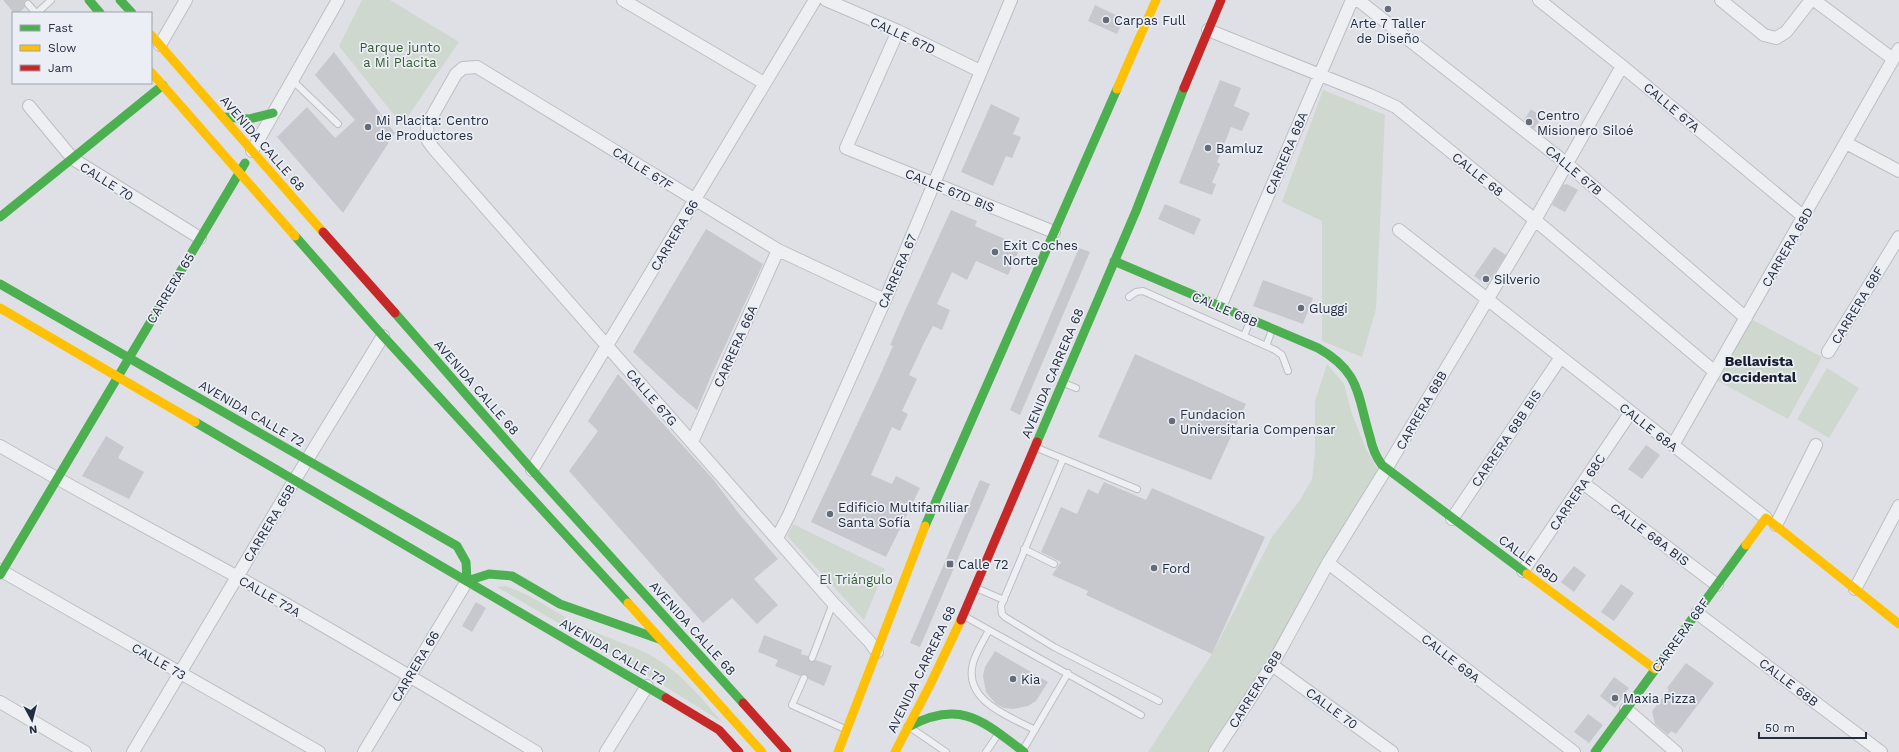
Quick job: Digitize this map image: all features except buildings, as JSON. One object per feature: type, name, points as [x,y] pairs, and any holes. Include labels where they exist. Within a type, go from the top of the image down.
[{"type":"main road","points":[[89,0],[99,12]]},
{"type":"main road","points":[[120,0],[131,12]]},
{"type":"main road","points":[[838,752],[926,523],[1156,0]]},
{"type":"main road","name":"AVENIDA CARRERA 68","points":[[895,752],[930,685],[963,615],[1149,180],[1221,0]]},
{"type":"main road","name":"AVENIDA CALLE 68","points":[[152,36],[532,470],[787,752]]},
{"type":"main road","points":[[152,73],[383,336],[762,752]]},
{"type":"main road","points":[[2,210],[73,159],[163,85]]},
{"type":"main road","points":[[224,117],[249,120],[261,118],[273,113]]},
{"type":"main road","name":"CARRERA 65","points":[[1,572],[252,151]]},
{"type":"main road","name":"CALLE 68B","points":[[1114,261],[1220,307],[1273,328],[1335,357],[1345,368],[1360,398],[1377,458],[1386,470]]},
{"type":"main road","name":"AVENIDA CALLE 72","points":[[0,284],[457,546],[467,562],[467,581]]},
{"type":"main road","name":"AVENIDA CALLE 72","points":[[0,308],[647,686],[715,727],[739,752]]},
{"type":"main road","name":"CALLE 68D","points":[[1386,470],[1656,669]]},
{"type":"main road","name":"CALLE 68A","points":[[1766,518],[1899,624]]},
{"type":"main road","name":"CARRERA 68F","points":[[1595,752],[1766,518]]},
{"type":"main road","name":"AVENIDA CALLE 72","points":[[467,581],[484,573],[503,573],[512,576],[560,604],[661,640]]},
{"type":"main road","points":[[908,727],[941,713],[957,713],[973,718],[999,733],[1024,751]]},
{"type":"street","points":[[160,45],[186,0]]},
{"type":"street","name":"CARRERA 65","points":[[252,151],[338,0]]},
{"type":"street","points":[[623,0],[764,83]]},
{"type":"street","name":"CARRERA 66","points":[[532,470],[815,0]]},
{"type":"street","name":"CALLE 67D","points":[[826,0],[898,31],[980,71]]},
{"type":"street","name":"CARRERA 67","points":[[777,538],[789,515],[885,300],[1011,0]]},
{"type":"street","name":"CARRERA 68A","points":[[1220,307],[1352,0]]},
{"type":"street","name":"CALLE 67B","points":[[1358,0],[1566,163],[1746,318]]},
{"type":"street","name":"CALLE 67A","points":[[1539,0],[1622,66],[1804,217]]},
{"type":"street","points":[[1720,0],[1764,35],[1770,38],[1781,36],[1812,0],[1896,54]]},
{"type":"street","name":"CALLE 68","points":[[1208,30],[1370,95],[1396,108],[1536,220],[1715,372]]},
{"type":"street","name":"CALLE 67D BIS","points":[[898,31],[846,148],[1054,232]]},
{"type":"street","name":"CARRERA 68D","points":[[1673,445],[1896,54]]},
{"type":"street","name":"CARRERA 68B","points":[[1215,752],[1272,665],[1328,563],[1386,470],[1487,299],[1536,220],[1566,163],[1622,66]]},
{"type":"street","name":"CALLE 67F","points":[[428,140],[427,125],[456,74],[468,67],[477,67],[778,250],[885,300]]},
{"type":"street","name":"CALLE 70","points":[[29,106],[73,159],[200,238]]},
{"type":"street","name":"CALLE 67G","points":[[428,140],[434,149],[833,603],[869,641],[877,652]]},
{"type":"street","points":[[1846,143],[1899,171]]},
{"type":"street","name":"CALLE 68A","points":[[1399,230],[1766,518]]},
{"type":"street","name":"CARRERA 68F","points":[[1828,352],[1899,237]]},
{"type":"street","name":"CARRERA 66A","points":[[692,442],[778,250]]},
{"type":"street","name":"CARRERA 65B","points":[[133,752],[294,481],[383,336]]},
{"type":"street","name":"CARRERA 68B BIS","points":[[1452,519],[1561,357]]},
{"type":"street","name":"CARRERA 68C","points":[[1523,571],[1631,412]]},
{"type":"street","points":[[1776,526],[1816,444]]},
{"type":"street","name":"CALLE 72A","points":[[0,446],[57,479],[237,577],[410,676],[536,752]]},
{"type":"street","name":"CALLE 68A BIS","points":[[1583,483],[1717,585]]},
{"type":"street","points":[[1855,589],[1899,506]]},
{"type":"street","name":"CALLE 69A","points":[[1328,563],[1574,752]]},
{"type":"street","name":"CALLE 73","points":[[1,572],[318,752]]},
{"type":"street","name":"CARRERA 66","points":[[364,752],[467,581]]},
{"type":"street","name":"CALLE 68B","points":[[1697,613],[1881,752]]},
{"type":"street","name":"CALLE 70","points":[[1272,665],[1392,752]]},
{"type":"street","points":[[606,752],[647,686]]},
{"type":"street","points":[[0,702],[85,752]]},
{"type":"street","points":[[1626,709],[1676,752]]},
{"type":"lane","points":[[38,12],[51,0]]},
{"type":"lane","points":[[28,4],[36,12]]},
{"type":"lane","points":[[292,80],[338,124]]},
{"type":"lane","points":[[1129,297],[1136,292],[1143,291],[1266,346],[1279,353],[1288,371]]},
{"type":"lane","points":[[1244,336],[1251,319]]},
{"type":"lane","points":[[1266,346],[1273,328]]},
{"type":"lane","points":[[1062,382],[1076,388]]},
{"type":"lane","points":[[1034,447],[1137,489]]},
{"type":"lane","points":[[1063,459],[1001,606],[1002,614],[1054,647],[1159,701]]},
{"type":"lane","points":[[1024,549],[1054,564]]},
{"type":"lane","points":[[974,588],[1004,600]]},
{"type":"lane","points":[[812,658],[833,603]]},
{"type":"lane","points":[[963,615],[1141,714]]},
{"type":"lane","points":[[989,630],[973,662],[972,675],[974,686],[982,699],[990,706],[1035,730]]},
{"type":"lane","points":[[1024,751],[1068,673]]},
{"type":"lane","points":[[804,678],[792,705],[847,730]]},
{"type":"lane","points":[[908,727],[946,752]]},
{"type":"lane","points":[[986,752],[999,733]]},
{"type":"green space","name":"Parque junto a Mi Placita","points":[[362,0],[390,0],[459,42],[402,125],[339,46]]},
{"type":"green space","points":[[1323,90],[1385,115],[1376,309],[1362,357],[1322,341],[1322,221],[1282,202]]},
{"type":"green space","points":[[1751,319],[1822,357],[1788,419],[1718,381]]},
{"type":"green space","points":[[1327,364],[1344,384],[1352,414],[1366,449],[1380,473],[1268,663],[1210,752],[1148,752],[1212,654],[1272,537],[1300,500],[1312,479],[1315,452],[1315,401]]},
{"type":"green space","points":[[1827,368],[1859,388],[1829,438],[1797,419]]},
{"type":"green space","name":"El Triángulo","points":[[793,524],[885,569],[864,620],[787,536]]},
{"type":"green space","points":[[505,586],[535,599],[581,626],[638,649],[657,659],[668,666],[687,683],[722,722],[642,672],[497,587]]},
{"type":"traffic: fast","points":[[89,0],[99,12]]},
{"type":"traffic: fast","points":[[120,0],[131,12]]},
{"type":"traffic: fast","points":[[0,217],[163,85]]},
{"type":"traffic: fast","points":[[1037,442],[1136,211],[1184,88]]},
{"type":"traffic: fast","points":[[925,526],[1117,89]]},
{"type":"traffic: fast","points":[[224,117],[249,119],[273,113]]},
{"type":"traffic: fast","points":[[0,575],[245,163]]},
{"type":"traffic: fast","points":[[295,236],[383,336],[628,603]]},
{"type":"traffic: fast","points":[[1114,261],[1318,348],[1332,357],[1350,376],[1355,386],[1373,448],[1382,465],[1527,574]]},
{"type":"traffic: fast","points":[[0,284],[457,546],[466,562],[467,581]]},
{"type":"traffic: fast","points":[[395,313],[532,470],[743,703]]},
{"type":"traffic: fast","points":[[195,422],[666,698]]},
{"type":"traffic: fast","points":[[1595,752],[1746,545]]},
{"type":"traffic: fast","points":[[467,581],[489,574],[512,576],[560,604],[659,639]]},
{"type":"traffic: fast","points":[[908,727],[926,719],[942,715],[956,714],[970,717],[983,723],[1024,752]]},
{"type":"traffic: slow","points":[[1117,89],[1156,0]]},
{"type":"traffic: slow","points":[[152,36],[323,232]]},
{"type":"traffic: slow","points":[[152,73],[295,236]]},
{"type":"traffic: slow","points":[[0,308],[195,422]]},
{"type":"traffic: slow","points":[[1746,545],[1766,518],[1899,624]]},
{"type":"traffic: slow","points":[[838,752],[925,526]]},
{"type":"traffic: slow","points":[[1527,574],[1655,669]]},
{"type":"traffic: slow","points":[[628,603],[762,752]]},
{"type":"traffic: slow","points":[[895,752],[930,685],[961,620]]},
{"type":"traffic: jam","points":[[1184,88],[1221,0]]},
{"type":"traffic: jam","points":[[323,232],[395,313]]},
{"type":"traffic: jam","points":[[961,620],[1037,442]]},
{"type":"traffic: jam","points":[[666,698],[719,730],[739,752]]},
{"type":"traffic: jam","points":[[743,703],[787,752]]},
{"type":"place","name":"Arte 7 Taller de Diseño","points":[[1388,9]]},
{"type":"place","name":"Carpas Full","points":[[1106,20]]},
{"type":"place","name":"Centro Misionero Siloé","points":[[1529,122]]},
{"type":"place","name":"Mi Placita: Centro de Productores","points":[[368,127]]},
{"type":"place","name":"Bamluz","points":[[1208,148]]},
{"type":"place","name":"Exit Coches Norte","points":[[995,252]]},
{"type":"place","name":"Silverio","points":[[1486,279]]},
{"type":"place","name":"Gluggi","points":[[1301,308]]},
{"type":"place","name":"Fundacion Universitaria Compensar","points":[[1172,421]]},
{"type":"place","name":"Edificio Multifamiliar Santa Sofía","points":[[830,514]]},
{"type":"place","name":"Calle 72","points":[[950,564]]},
{"type":"place","name":"Ford","points":[[1154,568]]},
{"type":"place","name":"Kia","points":[[1013,679]]},
{"type":"place","name":"Maxia Pizza","points":[[1615,698]]},
{"type":"district","name":"Bellavista Occidental","points":[[1759,370]]}]
